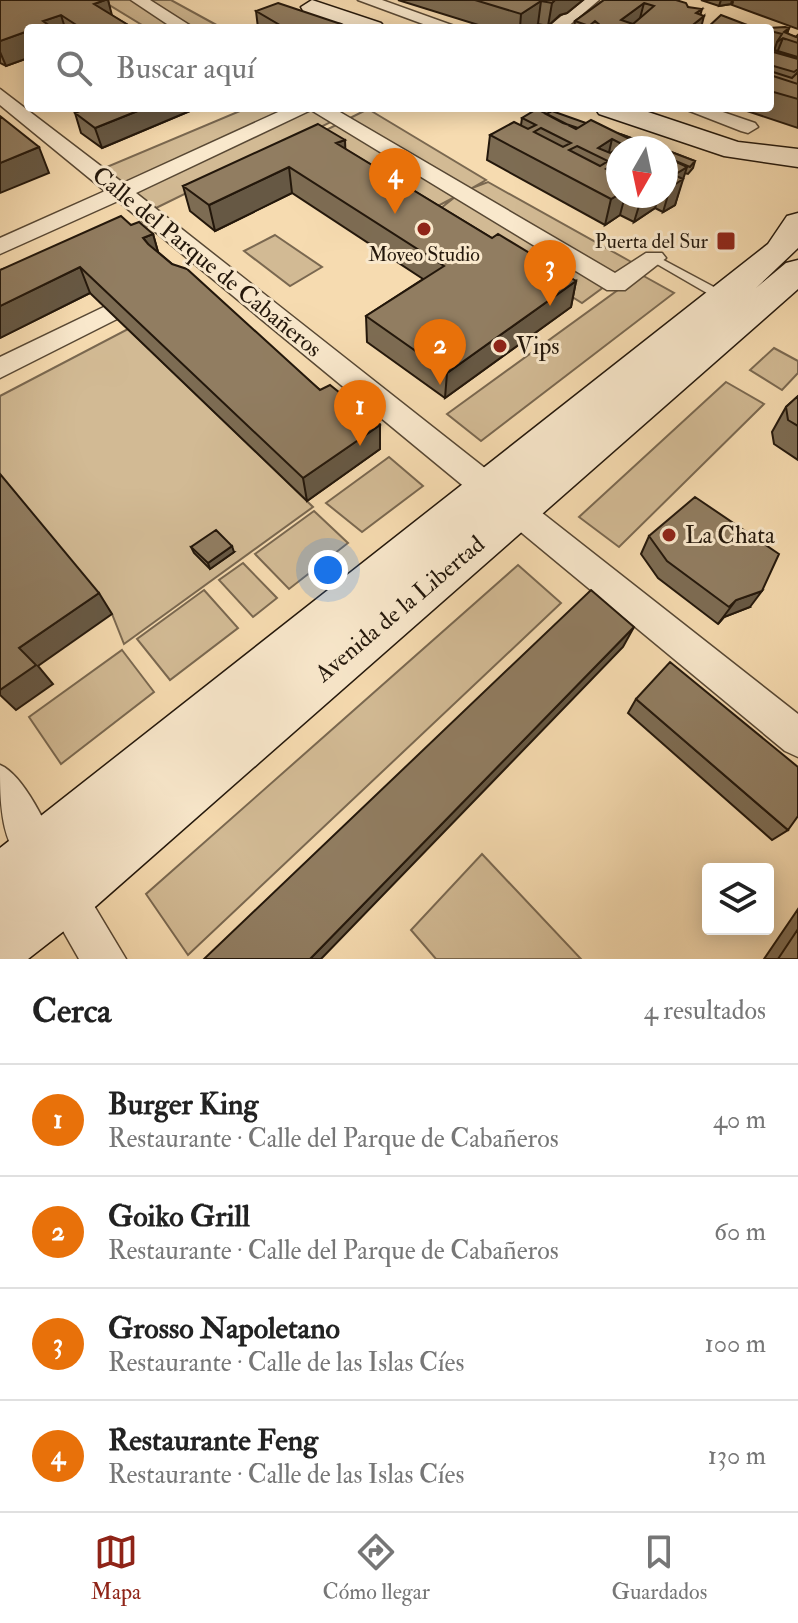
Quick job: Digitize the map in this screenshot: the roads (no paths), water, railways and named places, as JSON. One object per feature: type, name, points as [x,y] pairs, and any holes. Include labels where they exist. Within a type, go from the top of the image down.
[{"type":"street","points":[[139,0],[178,24]]},
{"type":"street","points":[[366,0],[439,24]]},
{"type":"street","points":[[561,24],[591,0]]},
{"type":"street","points":[[302,6],[353,13]]},
{"type":"street","name":"Calle del Parque de Cabañeros","points":[[0,95],[798,738]]},
{"type":"street","points":[[0,247],[294,112]]},
{"type":"street","points":[[326,112],[616,284],[654,258]]},
{"type":"street","points":[[627,112],[741,138],[798,158]]},
{"type":"street","points":[[699,112],[741,138],[793,198]]},
{"type":"street","name":"Avenida de la Libertad","points":[[503,499],[723,297],[780,251],[793,198]]},
{"type":"street","points":[[184,273],[207,261]]},
{"type":"street","name":"Avenida de la Libertad","points":[[0,943],[51,874],[503,499],[798,271]]},
{"type":"street","points":[[0,368],[110,312]]},
{"type":"street","points":[[0,784],[104,959]]},
{"type":"street","name":"Avenida de la Libertad","points":[[0,885],[51,874]]},
{"type":"lane","points":[[654,258],[723,297]]},
{"type":"place","name":"Restaurante Feng","points":[[395,214]]},
{"type":"place","name":"Moveo Studio","points":[[424,229]]},
{"type":"place","name":"Puerta del Sur","points":[[726,241]]},
{"type":"place","name":"Grosso Napoletano","points":[[550,306]]},
{"type":"place","name":"Vips","points":[[500,346]]},
{"type":"place","name":"Goiko Grill","points":[[440,385]]},
{"type":"place","name":"Burger King","points":[[360,446]]},
{"type":"place","name":"La Chata","points":[[669,535]]}]
